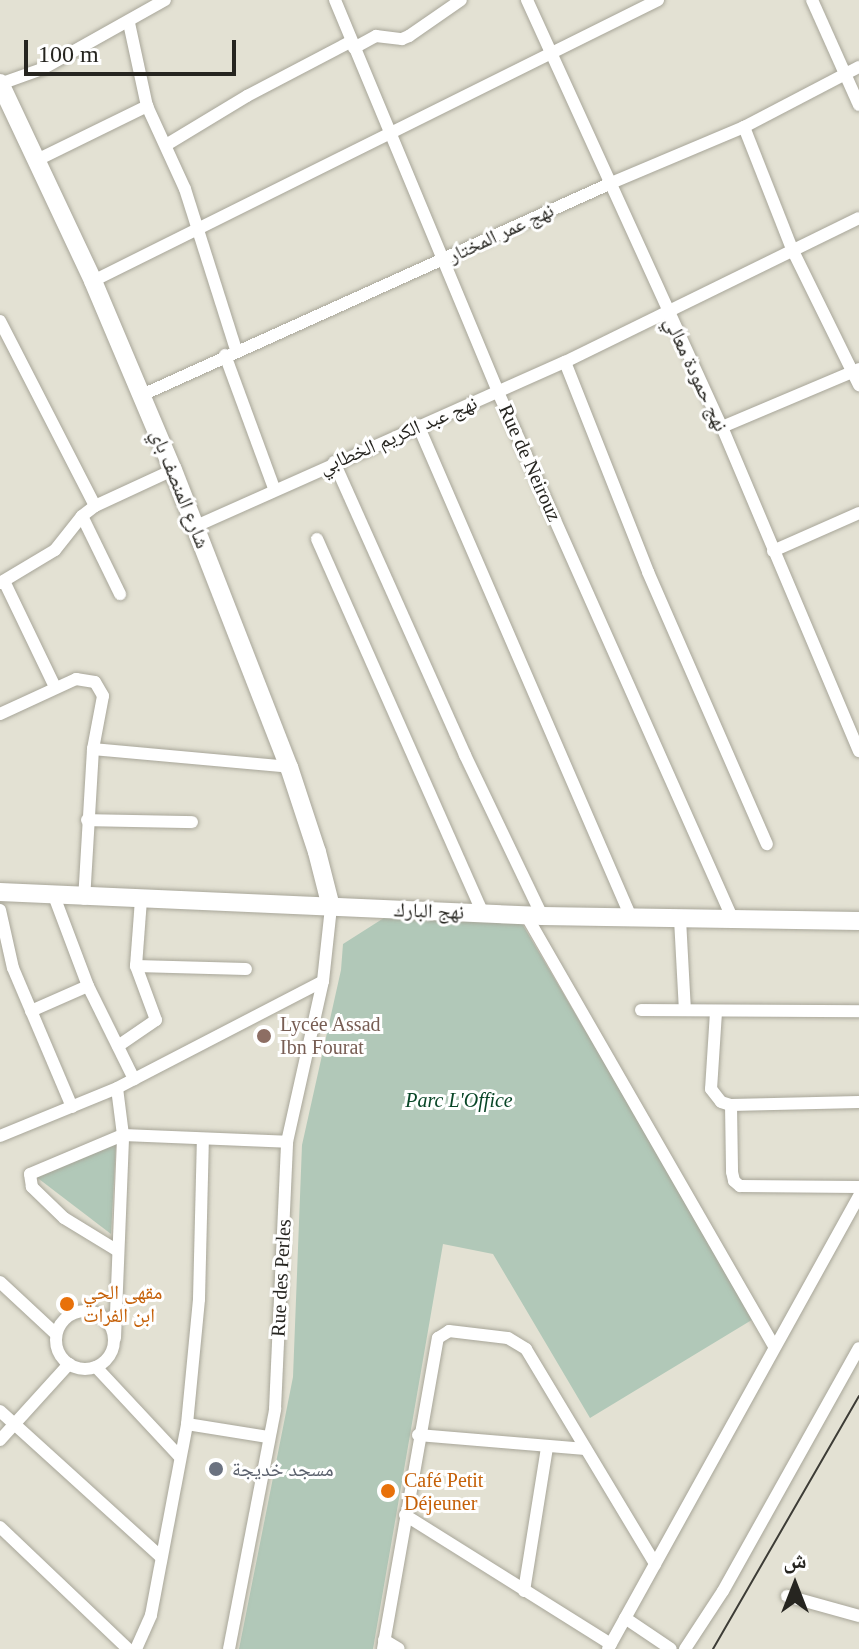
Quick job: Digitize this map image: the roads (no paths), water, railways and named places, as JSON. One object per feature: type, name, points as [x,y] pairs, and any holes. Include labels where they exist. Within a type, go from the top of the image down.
[{"type":"street","points":[[0,83],[42,69],[129,23],[165,0]]},
{"type":"street","name":"Rue de Neirouz","points":[[335,0],[498,392],[734,922]]},
{"type":"street","points":[[166,145],[247,96],[352,45],[376,36],[402,39],[409,36],[461,0]]},
{"type":"street","name":"نهج حمودة معالي","points":[[527,0],[722,427],[859,751]]},
{"type":"street","points":[[93,281],[658,0]]},
{"type":"street","points":[[812,0],[859,105]]},
{"type":"street","points":[[129,23],[147,106],[166,145],[196,228],[274,488]]},
{"type":"street","name":"نهج عمر المختار","points":[[142,395],[609,184],[744,127],[859,67]]},
{"type":"street","name":"شارع المنصف باي","points":[[0,83],[93,281],[196,526],[289,767],[331,907]]},
{"type":"street","points":[[37,160],[147,106]]},
{"type":"street","points":[[744,127],[792,249],[856,371],[859,385]]},
{"type":"street","name":"نهج عبد الكريم الخطابي","points":[[196,526],[274,488],[565,362],[859,218]]},
{"type":"street","points":[[0,321],[95,506]]},
{"type":"street","points":[[565,362],[648,572],[767,844]]},
{"type":"street","points":[[722,427],[856,371]]},
{"type":"street","points":[[418,425],[630,915]]},
{"type":"street","points":[[334,462],[534,915],[774,1346]]},
{"type":"street","points":[[55,687],[2,582],[55,550],[82,516],[95,506],[173,470]]},
{"type":"street","points":[[773,551],[859,513]]},
{"type":"street","points":[[82,516],[120,594]]},
{"type":"street","points":[[317,539],[483,913]]},
{"type":"street","points":[[0,714],[55,687],[87,679],[95,682],[103,696],[93,749],[84,899]]},
{"type":"street","points":[[93,749],[289,767]]},
{"type":"street","points":[[87,820],[192,822]]},
{"type":"street","name":"نهج البارك","points":[[0,892],[84,899],[534,915],[630,915],[734,922],[859,921]]},
{"type":"street","points":[[54,896],[88,986],[134,1079]]},
{"type":"street","points":[[118,1046],[156,1020],[136,966],[141,900]]},
{"type":"street","name":"Rue des Perles","points":[[229,1649],[277,1385],[287,1142],[323,981],[331,907]]},
{"type":"street","points":[[0,910],[13,968],[72,1107]]},
{"type":"street","points":[[680,919],[685,1010]]},
{"type":"street","points":[[136,966],[246,969]]},
{"type":"street","points":[[0,1136],[117,1088],[323,981]]},
{"type":"street","points":[[31,1011],[88,986]]},
{"type":"street","points":[[641,1010],[859,1011]]},
{"type":"street","points":[[716,1012],[711,1089],[717,1099],[731,1105],[859,1102]]},
{"type":"street","points":[[115,1338],[110,1322],[96,1312],[79,1310],[64,1319],[56,1334],[58,1351],[69,1364],[82,1368],[96,1367],[112,1352],[115,1338],[123,1135],[117,1088]]},
{"type":"street","points":[[731,1105],[732,1172],[734,1181],[740,1186],[859,1187]]},
{"type":"street","points":[[118,1251],[64,1218],[32,1187],[29,1180],[35,1169],[123,1135],[287,1142]]},
{"type":"street","points":[[136,1649],[151,1615],[187,1424],[199,1299],[203,1139]]},
{"type":"street","points":[[405,1515],[610,1646],[859,1196]]},
{"type":"street","points":[[0,1282],[56,1334]]},
{"type":"street","points":[[399,1649],[383,1644],[418,1435],[438,1338],[449,1331],[518,1342],[655,1564]]},
{"type":"street","points":[[685,1649],[746,1552],[859,1348]]},
{"type":"street","points":[[0,1440],[69,1364]]},
{"type":"street","points":[[96,1367],[180,1457]]},
{"type":"street","points":[[0,1411],[161,1557]]},
{"type":"street","points":[[187,1424],[268,1437]]},
{"type":"street","points":[[418,1435],[585,1449]]},
{"type":"street","points":[[524,1591],[547,1448]]},
{"type":"street","points":[[0,1527],[128,1649]]},
{"type":"street","points":[[787,1596],[859,1616]]},
{"type":"street","points":[[625,1618],[671,1649]]},
{"type":"tram line","points":[[713,1649],[859,1396]]},
{"type":"place","name":"Lycée Assad Ibn Fourat","points":[[264,1036]]},
{"type":"place","name":"مقهى الحي ابن الفرات","points":[[67,1304]]},
{"type":"place","name":"مسجد خديجة","points":[[216,1469]]},
{"type":"place","name":"Café Petit Déjeuner","points":[[388,1491]]},
{"type":"park label","name":"Parc L'Office","points":[[459,1100]]}]
